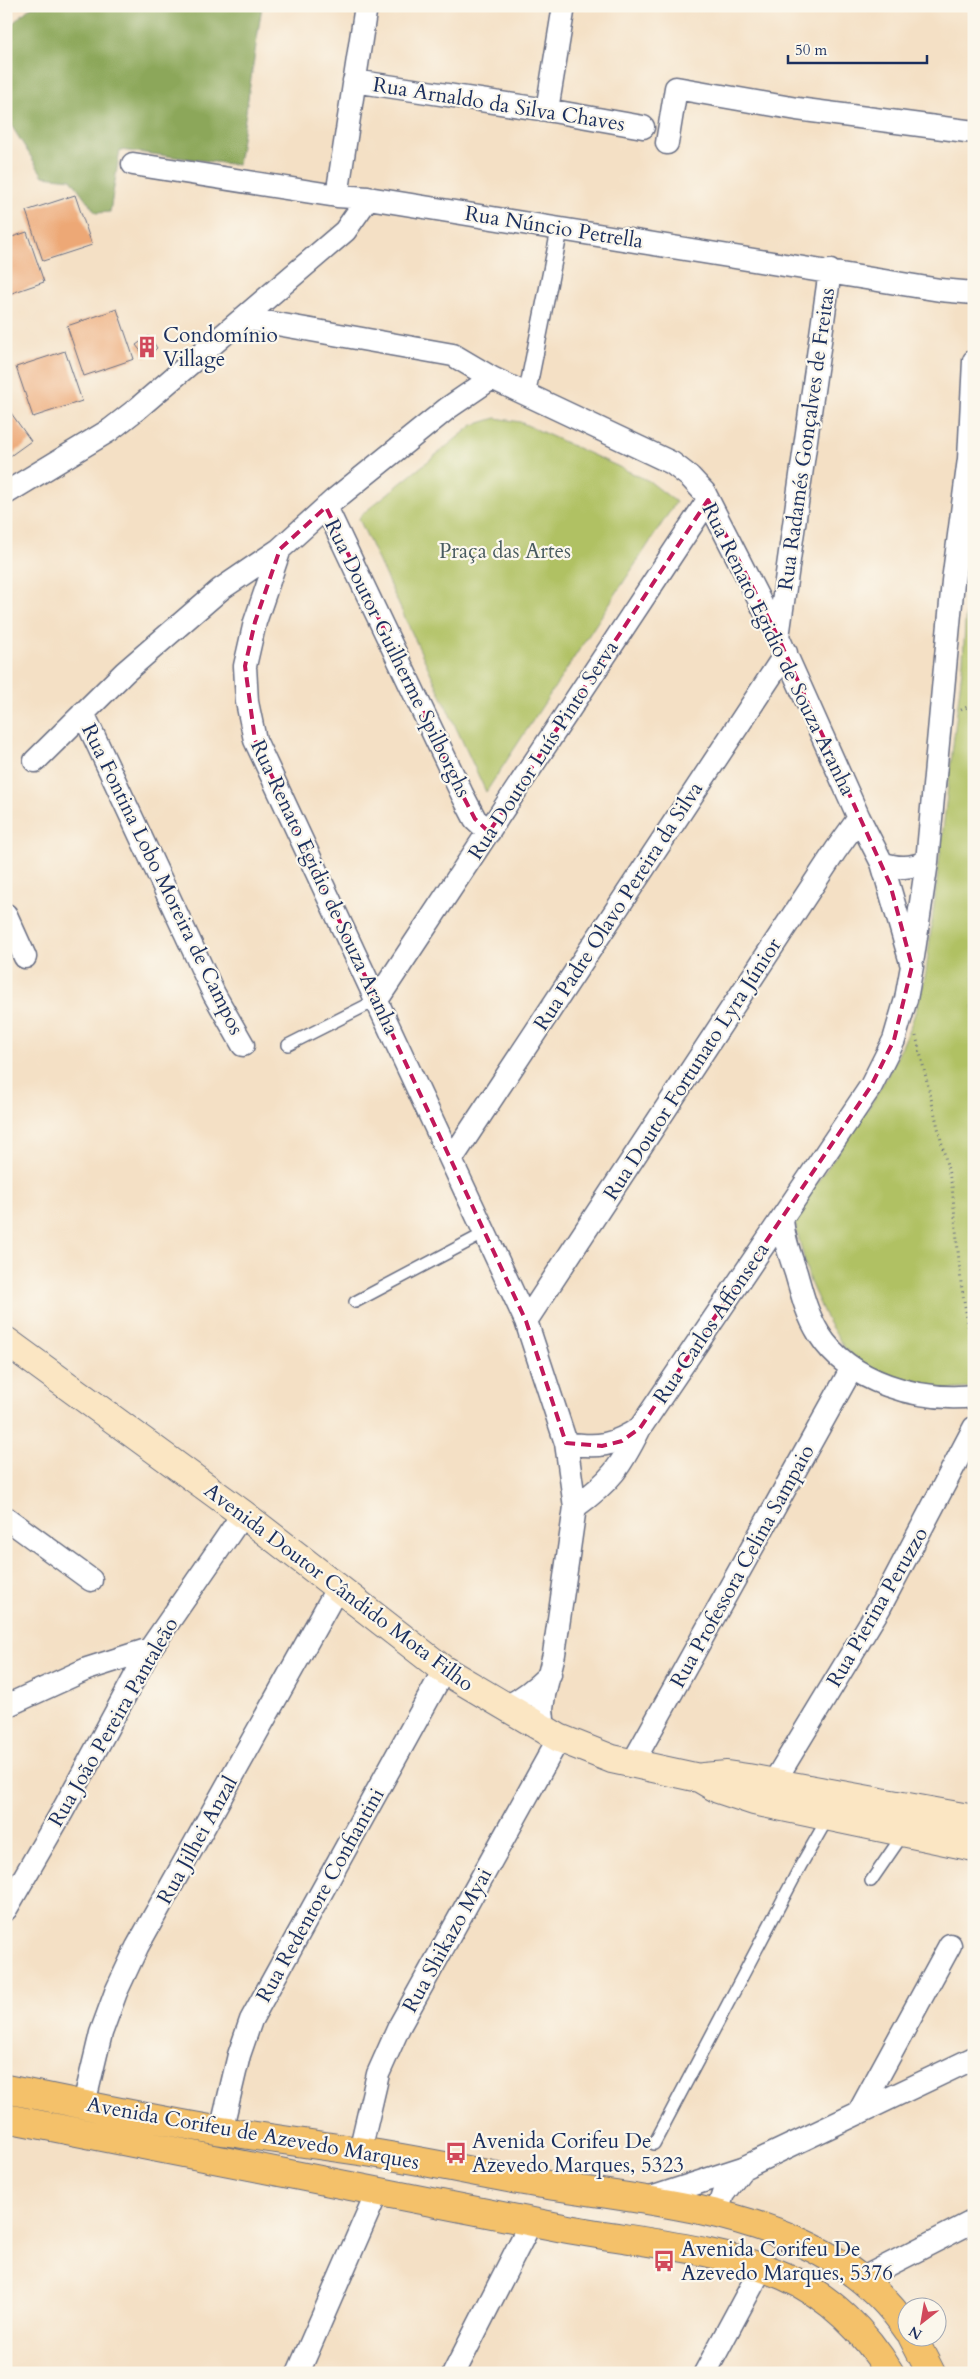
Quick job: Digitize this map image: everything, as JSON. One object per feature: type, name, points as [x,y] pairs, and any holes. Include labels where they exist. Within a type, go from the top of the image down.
[{"type":"main road","name":"Avenida Doutor Cândido Mota Filho","points":[[6,1341],[242,1514],[444,1670],[552,1734],[612,1759],[699,1778],[734,1795],[974,1847]]},
{"type":"main road","name":"Avenida Doutor Cândido Mota Filho","points":[[699,1778],[727,1775],[774,1782],[974,1819]]},
{"type":"main road","name":"Avenida Corifeu de Azevedo Marques","points":[[6,2089],[221,2131],[360,2151],[573,2190],[645,2200],[716,2215],[765,2228],[799,2241],[863,2278],[882,2295],[898,2317]]},
{"type":"main road","name":"Avenida Corifeu de Azevedo Marques","points":[[6,2118],[530,2222],[734,2259],[762,2267],[786,2277],[841,2312],[864,2337],[890,2373]]},
{"type":"main road","points":[[917,2346],[931,2373]]},
{"type":"street","points":[[337,196],[366,6]]},
{"type":"street","points":[[547,110],[564,6]]},
{"type":"street","name":"Rua Arnaldo da Silva Chaves","points":[[354,81],[547,110],[643,127]]},
{"type":"street","points":[[667,144],[676,88],[797,109],[974,132]]},
{"type":"street","name":"Rua Núncio Petrella","points":[[133,164],[337,196],[368,198],[940,290],[974,293]]},
{"type":"street","points":[[6,493],[110,430],[137,409],[344,231],[368,198]]},
{"type":"street","points":[[527,393],[560,228]]},
{"type":"street","name":"Rua Radamés Gonçalves de Freitas","points":[[782,645],[830,271]]},
{"type":"street","points":[[244,318],[453,356],[492,378]]},
{"type":"street","points":[[912,966],[927,862],[953,581],[971,466],[974,362]]},
{"type":"street","name":"Rua Renato Egidio de Souza Aranha","points":[[552,1734],[542,1709],[551,1673],[575,1507],[566,1442],[526,1321],[255,740],[247,702],[245,666],[255,622],[280,549],[326,507],[448,408],[492,378],[672,463],[690,477],[708,500],[782,645],[890,884],[912,966],[906,999],[894,1040],[871,1086],[782,1218]]},
{"type":"street","name":"Rua Doutor Luís Pinto Serva","points":[[377,1000],[708,500]]},
{"type":"street","name":"Rua Doutor Guilherme Spilborghs","points":[[326,507],[462,794],[475,819],[489,832]]},
{"type":"street","points":[[35,761],[125,672],[221,589],[280,549]]},
{"type":"street","name":"Rua Padre Olavo Pereira da Silva","points":[[451,1160],[782,645]]},
{"type":"street","name":"Rua Fontina Lobo Moreira de Campos","points":[[83,713],[214,994],[243,1045]]},
{"type":"street","name":"Rua Doutor Fortunato Lyra Júnior","points":[[526,1321],[836,850],[859,818]]},
{"type":"street","points":[[882,863],[896,868],[909,868],[927,862]]},
{"type":"street","points":[[890,884],[904,888],[924,886]]},
{"type":"street","points":[[6,915],[25,957]]},
{"type":"street","points":[[782,1218],[784,1237],[806,1308],[818,1333],[832,1351],[852,1368],[873,1379],[904,1389],[948,1397],[974,1396]]},
{"type":"street","name":"Rua Carlos Affonseca","points":[[575,1507],[608,1480],[622,1463],[640,1428],[782,1218]]},
{"type":"street","name":"Rua Professora Celina Sampaio","points":[[632,1764],[852,1368]]},
{"type":"street","name":"Rua Carlos Affonseca","points":[[566,1442],[602,1446],[622,1440],[640,1428]]},
{"type":"street","name":"Rua Pierina Peruzzo","points":[[774,1782],[880,1607],[974,1428]]},
{"type":"street","name":"Rua João Pereira Pantaleão","points":[[6,1909],[62,1812],[150,1649],[242,1514]]},
{"type":"street","points":[[6,1518],[91,1580]]},
{"type":"street","name":"Rua Jilhei Anzal","points":[[84,2104],[101,2033],[116,1992],[137,1947],[338,1587]]},
{"type":"street","points":[[6,1706],[87,1669],[150,1649]]},
{"type":"street","name":"Rua Redentore Confiantini","points":[[221,2131],[239,2055],[251,2020],[444,1670]]},
{"type":"street","points":[[505,1707],[520,1700],[535,1689],[551,1673]]},
{"type":"street","name":"Rua Shikazo Myai","points":[[360,2151],[378,2074],[399,2027],[552,1734]]},
{"type":"street","points":[[859,2112],[950,1945]]},
{"type":"street","points":[[645,2200],[743,2168],[974,2058]]},
{"type":"street","points":[[716,2215],[723,2194],[743,2168]]},
{"type":"street","points":[[298,2373],[377,2192]]},
{"type":"street","points":[[454,2373],[530,2222]]},
{"type":"street","points":[[863,2278],[974,2222]]},
{"type":"street","points":[[705,2373],[762,2267]]},
{"type":"lane","points":[[288,1044],[377,1000]]},
{"type":"lane","points":[[355,1302],[485,1233]]},
{"type":"lane","points":[[654,2144],[828,1816]]},
{"type":"lane","points":[[871,1881],[904,1833]]},
{"type":"path","points":[[956,713],[974,704]]},
{"type":"path","points":[[916,1033],[952,1186],[961,1283],[974,1359]]},
{"type":"highlighted area","points":[[708,500],[778,637],[890,884],[912,966],[894,1040],[871,1086],[660,1400],[640,1428],[622,1441],[602,1446],[566,1443],[526,1321],[255,740],[245,666],[255,622],[280,549],[326,507],[462,794],[475,819],[489,832]]},
{"type":"green space","points":[[32,6],[262,6],[238,165],[120,150],[110,212],[96,213],[71,179],[43,176],[6,117],[6,29]]},
{"type":"green space","name":"Praça das Artes","points":[[496,418],[520,422],[617,466],[649,481],[676,502],[486,792],[359,519],[361,515],[473,425]]},
{"type":"green space","points":[[974,548],[974,1388],[947,1390],[871,1370],[845,1349],[827,1320],[810,1282],[793,1216],[873,1100],[905,1039],[917,1006],[926,972],[963,661],[968,569]]},
{"type":"building","points":[[75,195],[92,245],[43,261],[26,211]]},
{"type":"building","points":[[27,232],[44,282],[6,295],[6,239]]},
{"type":"building","points":[[117,309],[134,359],[84,376],[67,326]]},
{"type":"building","name":"Condomínio Village","points":[[149,336],[157,348],[146,358],[136,345]]},
{"type":"building","points":[[65,351],[82,401],[33,417],[16,367]]},
{"type":"building","points":[[6,406],[31,441],[6,459]]},
{"type":"place","name":"Condomínio Village","points":[[147,347]]},
{"type":"place","name":"Avenida Corifeu De Azevedo Marques, 5323","points":[[456,2153]]},
{"type":"place","name":"Avenida Corifeu De Azevedo Marques, 5376","points":[[664,2261]]}]
